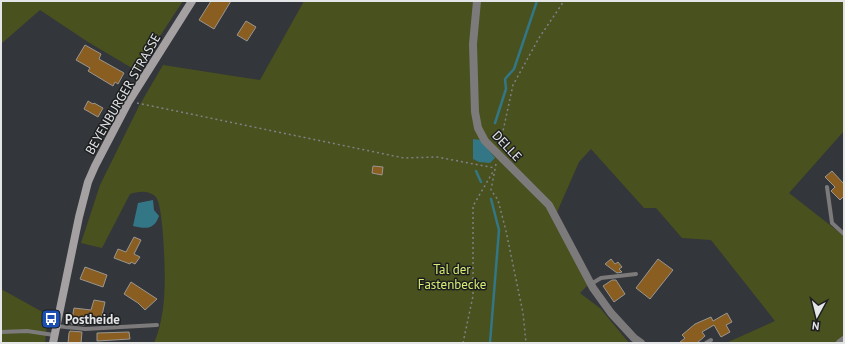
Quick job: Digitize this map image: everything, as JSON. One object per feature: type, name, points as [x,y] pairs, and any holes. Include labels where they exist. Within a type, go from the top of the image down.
[{"type":"main road","name":"BEYENBURGER STRASSE","points":[[54,335],[88,182],[102,150],[129,101],[192,1]]},
{"type":"street","name":"DELLE","points":[[477,1],[474,44],[475,112],[478,128],[485,141],[498,156],[534,188],[549,205],[591,284],[611,313],[634,338],[641,343]]},
{"type":"street","points":[[840,343],[844,340]]},
{"type":"lane","points":[[827,187],[832,223],[844,234]]},
{"type":"lane","points":[[591,284],[601,278],[636,274]]},
{"type":"lane","points":[[1,332],[27,331],[54,335],[85,329],[157,325]]},
{"type":"lane","points":[[706,343],[711,340]]},
{"type":"path","points":[[463,343],[473,296],[473,206],[494,168],[498,156],[513,85],[539,38],[564,1]]},
{"type":"path","points":[[129,101],[404,158],[437,157],[494,168]]},
{"type":"path","points":[[494,168],[492,190],[498,200],[506,231],[524,313],[526,343]]},
{"type":"green space","points":[[1,1],[183,1],[137,71],[88,42],[40,10],[1,44]]},
{"type":"green space","name":"Tal der Fastenbecke","points":[[304,1],[844,1],[844,131],[789,193],[844,236],[844,343],[726,343],[775,321],[711,240],[682,238],[656,208],[644,208],[591,149],[579,162],[554,219],[588,285],[580,293],[601,309],[629,343],[154,343],[161,321],[165,290],[163,230],[159,204],[156,197],[150,193],[137,192],[130,194],[102,248],[81,243],[100,185],[139,106],[163,65],[260,80]]},
{"type":"green space","points":[[1,289],[48,315],[45,343],[1,343]]},
{"type":"water","points":[[473,139],[481,140],[495,158],[490,163],[479,162],[473,159]]},
{"type":"water","points":[[153,200],[154,210],[159,216],[155,224],[146,228],[133,226],[138,203]]},
{"type":"building","points":[[211,1],[231,1],[214,29],[199,20]]},
{"type":"building","points":[[246,21],[256,27],[247,41],[237,35]]},
{"type":"building","points":[[85,45],[101,54],[99,59],[124,73],[118,84],[115,82],[113,86],[88,71],[90,68],[76,60]]},
{"type":"building","points":[[88,101],[103,108],[98,117],[84,109]]},
{"type":"building","points":[[373,166],[383,167],[382,175],[372,173]]},
{"type":"building","points":[[832,171],[844,184],[844,196],[840,200],[831,191],[835,187],[825,177]]},
{"type":"building","points":[[134,237],[141,240],[134,254],[140,257],[135,264],[131,262],[130,264],[114,258],[118,249],[126,252]]},
{"type":"building","points":[[611,259],[615,264],[618,262],[622,267],[619,269],[622,272],[617,273],[605,264]]},
{"type":"building","points":[[658,259],[673,270],[650,299],[636,288]]},
{"type":"building","points":[[85,267],[107,275],[103,287],[80,279]]},
{"type":"building","points":[[612,280],[616,280],[625,294],[614,302],[603,286]]},
{"type":"building","points":[[131,282],[157,299],[145,310],[138,303],[124,294]]},
{"type":"building","points":[[94,300],[105,302],[100,324],[85,321],[84,325],[71,324],[74,308],[91,310]]},
{"type":"building","points":[[727,313],[732,322],[726,325],[730,332],[721,337],[714,325],[702,332],[705,336],[697,343],[679,343],[685,338],[682,335],[695,324],[711,317],[713,321]]},
{"type":"building","points":[[70,331],[82,332],[81,343],[68,343]]},
{"type":"building","points":[[129,332],[130,339],[97,341],[97,333]]},
{"type":"waterway","points":[[495,123],[506,89],[505,79],[514,69],[537,1]]},
{"type":"waterway","points":[[476,171],[481,182]]},
{"type":"waterway","points":[[490,343],[499,230],[491,199]]},
{"type":"place","name":"Postheide","points":[[51,319]]}]
